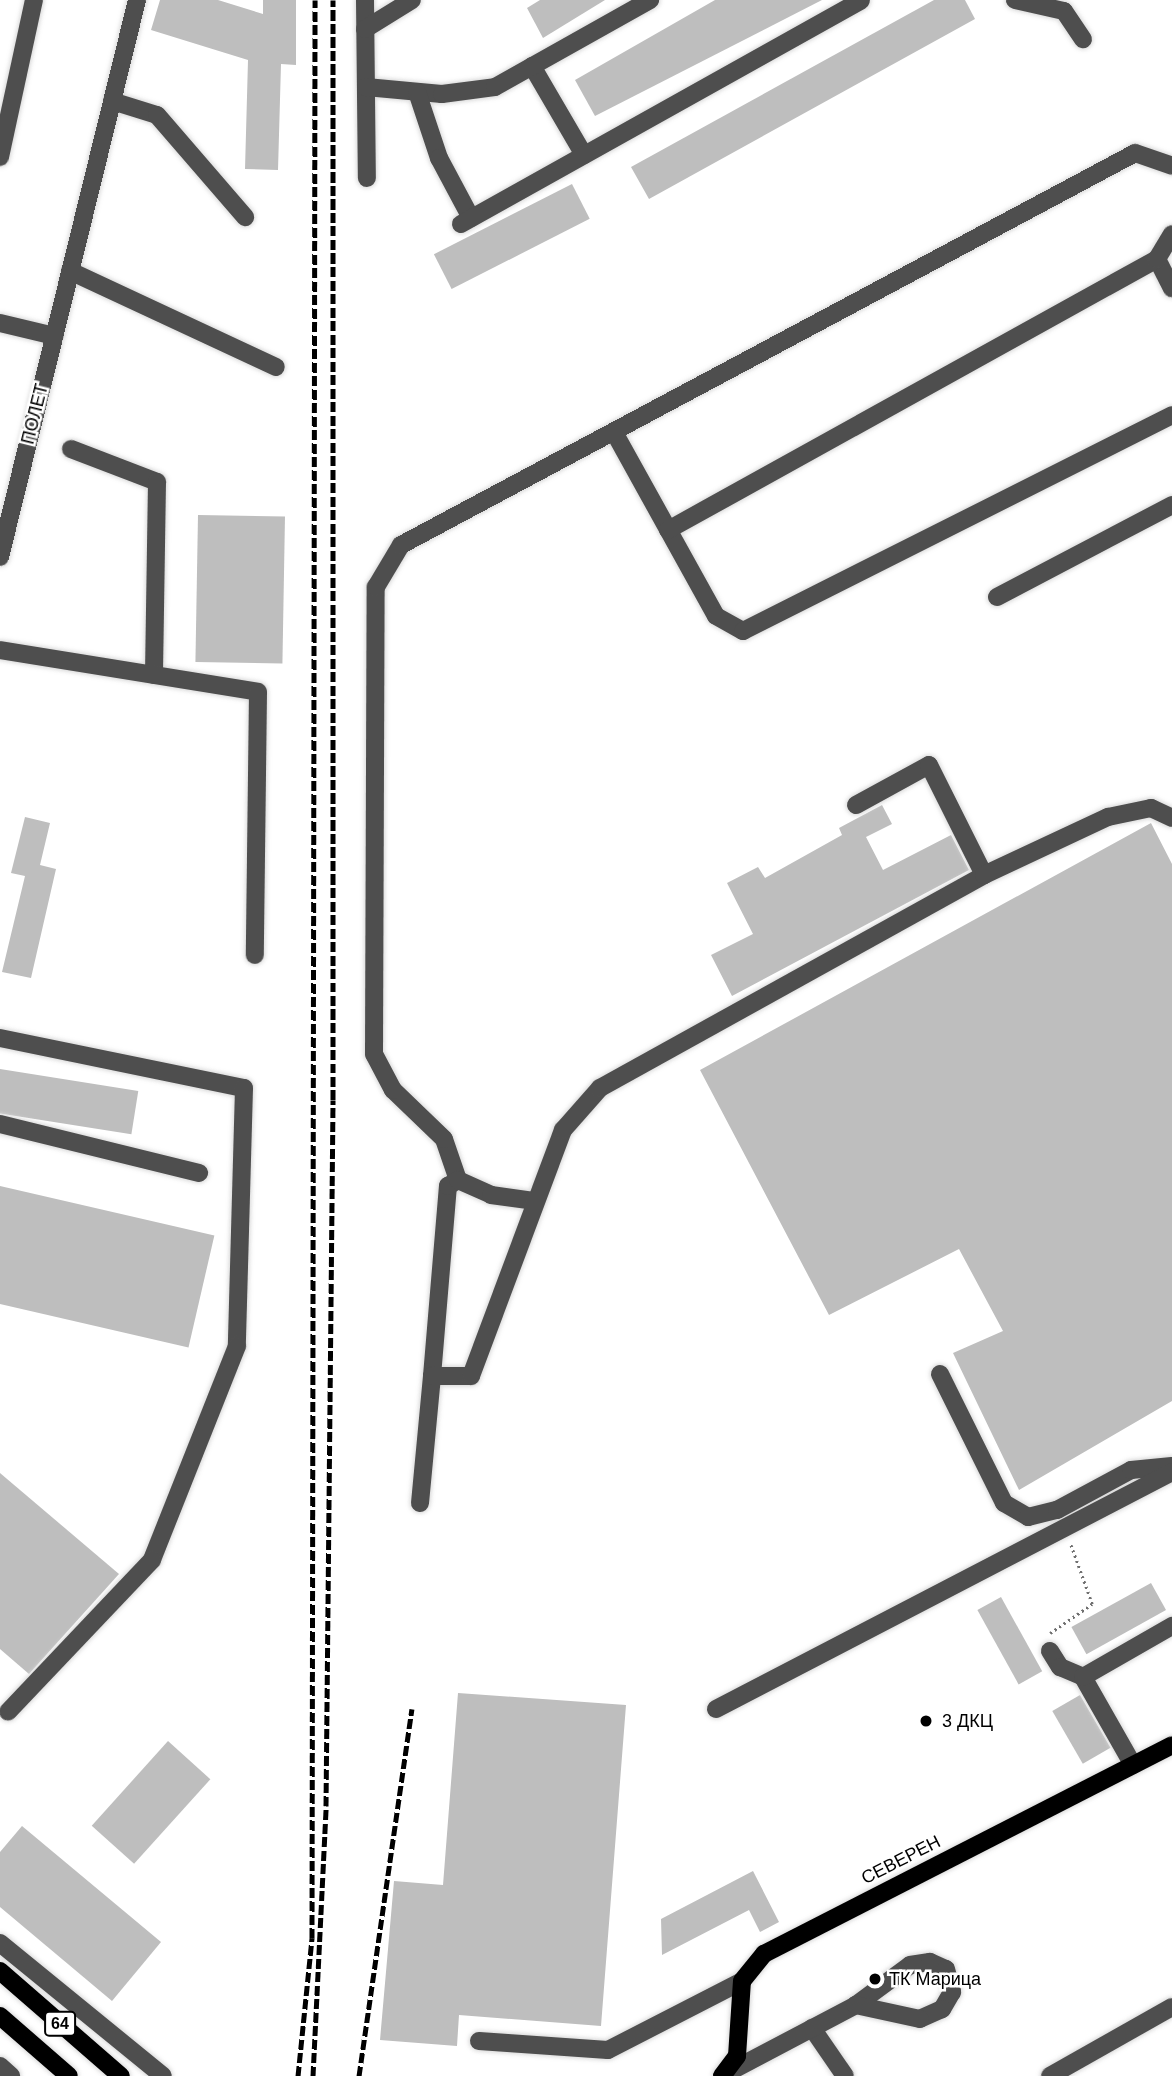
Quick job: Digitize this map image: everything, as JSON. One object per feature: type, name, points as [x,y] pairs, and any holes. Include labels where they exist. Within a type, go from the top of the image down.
[{"type":"main road","name":"СЕВЕРЕН","points":[[742,1981],[764,1954],[1172,1745]]},
{"type":"main road","name":"64","points":[[0,1972],[121,2076]]},
{"type":"main road","points":[[726,2074],[740,2043],[742,1981]]},
{"type":"main road","name":"64","points":[[0,2017],[69,2076]]},
{"type":"street","name":"ПОЛЕТ","points":[[0,557],[137,0]]},
{"type":"street","points":[[365,0],[367,178]]},
{"type":"street","points":[[365,29],[412,0]]},
{"type":"street","points":[[366,88],[473,92],[532,66],[650,0]]},
{"type":"street","points":[[417,92],[439,158],[466,221],[861,0]]},
{"type":"street","points":[[1015,0],[1064,11],[1083,39]]},
{"type":"street","points":[[0,157],[30,3]]},
{"type":"street","points":[[532,66],[584,155]]},
{"type":"street","points":[[111,101],[157,115],[245,217]]},
{"type":"street","points":[[534,1201],[491,1195],[458,1180],[444,1139],[393,1090],[374,1054],[376,587],[401,545],[1135,153],[1172,166]]},
{"type":"street","points":[[668,530],[1157,259],[1172,234]]},
{"type":"street","points":[[1157,259],[1172,288]]},
{"type":"street","points":[[70,271],[276,367]]},
{"type":"street","points":[[0,323],[54,336]]},
{"type":"street","points":[[614,432],[716,616],[730,627],[754,631],[1172,415]]},
{"type":"street","points":[[71,449],[157,482],[154,675]]},
{"type":"street","points":[[997,597],[1172,505]]},
{"type":"street","points":[[0,650],[258,692],[255,955]]},
{"type":"street","points":[[856,805],[929,765],[984,875]]},
{"type":"street","points":[[432,1376],[471,1376],[534,1201],[549,1178],[563,1130],[600,1088],[984,875],[1108,817],[1151,808],[1172,818]]},
{"type":"street","points":[[0,1038],[244,1088],[237,1346],[152,1560],[8,1712]]},
{"type":"street","points":[[0,1124],[199,1172]]},
{"type":"street","points":[[420,1503],[444,1197],[458,1180]]},
{"type":"street","points":[[940,1374],[1004,1503],[1028,1517],[1058,1510],[1130,1470],[1172,1466]]},
{"type":"street","points":[[716,1709],[1065,1531],[1172,1472]]},
{"type":"street","points":[[1083,1678],[1172,1626]]},
{"type":"street","points":[[1050,1651],[1060,1667],[1083,1678],[1133,1765]]},
{"type":"street","points":[[0,1943],[163,2076]]},
{"type":"street","points":[[726,2074],[856,2005],[910,1965],[930,1962],[946,1969],[952,1992],[942,2009],[920,2019],[856,2005]]},
{"type":"street","points":[[479,2041],[608,2050],[742,1981]]},
{"type":"street","points":[[1050,2076],[1172,2007]]},
{"type":"street","points":[[812,2028],[845,2076]]},
{"type":"street","points":[[0,2066],[11,2076]]},
{"type":"path","points":[[1050,1651],[1045,1637],[1092,1604],[1065,1531]]},
{"type":"building","points":[[160,0],[218,0],[263,14],[263,0],[296,0],[296,65],[281,64],[278,170],[245,169],[248,60],[151,30]]},
{"type":"building","points":[[540,0],[605,0],[543,38],[527,8]]},
{"type":"building","points":[[715,0],[822,0],[595,116],[575,80]]},
{"type":"building","points":[[934,0],[965,0],[975,19],[649,199],[631,167]]},
{"type":"building","points":[[572,184],[590,219],[452,289],[434,254]]},
{"type":"building","points":[[198,515],[285,517],[282,663],[195,662]]},
{"type":"building","points":[[882,805],[892,824],[866,837],[883,870],[951,835],[969,870],[732,996],[711,955],[753,934],[727,883],[758,867],[765,878],[842,835],[839,828]]},
{"type":"building","points":[[25,817],[50,823],[40,865],[56,869],[31,978],[2,972],[25,876],[11,873]]},
{"type":"building","points":[[1151,823],[1172,864],[1172,1401],[1019,1490],[953,1353],[1003,1331],[959,1249],[829,1315],[700,1070]]},
{"type":"building","points":[[0,1069],[138,1091],[131,1134],[0,1114]]},
{"type":"building","points":[[0,1186],[214,1235],[188,1348],[0,1304]]},
{"type":"building","points":[[0,1473],[119,1574],[29,1674],[0,1649]]},
{"type":"building","points":[[1151,1583],[1166,1610],[1086,1654],[1071,1627]]},
{"type":"building","points":[[1001,1597],[1042,1671],[1019,1684],[977,1610]]},
{"type":"building","points":[[458,1693],[626,1705],[601,2026],[459,2015],[457,2046],[380,2040],[394,1881],[443,1885]]},
{"type":"building","points":[[1080,1695],[1110,1748],[1083,1764],[1052,1711]]},
{"type":"building","points":[[168,1741],[210,1779],[134,1864],[92,1826]]},
{"type":"building","points":[[22,1826],[161,1942],[112,2001],[0,1907],[0,1852]]},
{"type":"building","points":[[753,1871],[779,1922],[760,1932],[749,1910],[662,1955],[661,1919]]},
{"type":"railway","points":[[298,2076],[312,1938],[315,0]]},
{"type":"railway","points":[[313,2076],[326,1806],[333,1100],[333,0]]},
{"type":"railway","points":[[359,2076],[412,1709]]},
{"type":"place","name":"3 ДКЦ","points":[[926,1721]]},
{"type":"place","name":"ТК Марица","points":[[875,1979]]}]
